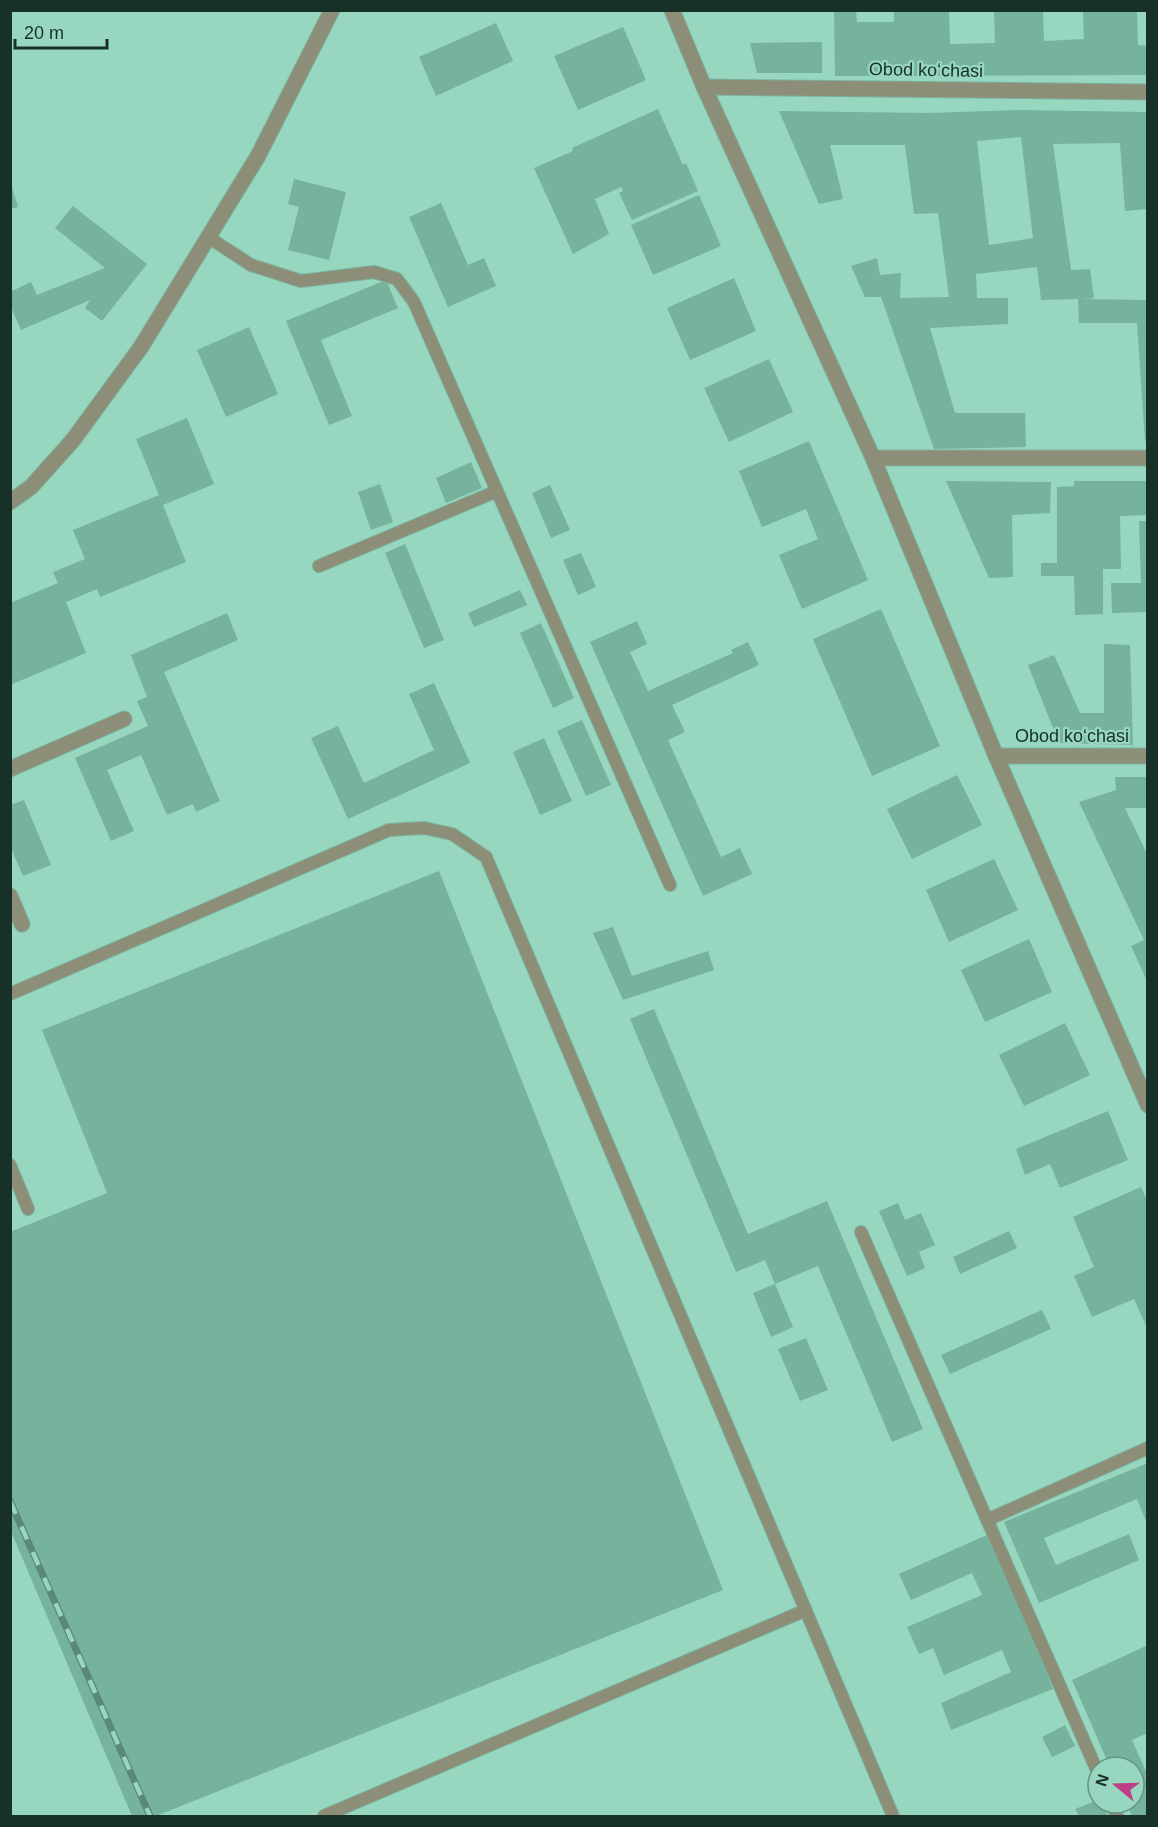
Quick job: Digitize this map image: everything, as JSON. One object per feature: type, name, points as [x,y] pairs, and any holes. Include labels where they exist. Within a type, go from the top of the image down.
[{"type":"street","points":[[10,502],[31,487],[73,440],[141,347],[258,156],[332,10]]},
{"type":"street","points":[[672,10],[704,87],[873,458],[996,756],[1148,1105]]},
{"type":"street","name":"Obod koʻchasi","points":[[704,87],[1148,92]]},
{"type":"street","points":[[873,458],[1148,458]]},
{"type":"street","points":[[10,769],[124,719]]},
{"type":"street","name":"Obod koʻchasi","points":[[996,756],[1148,756]]},
{"type":"street","points":[[10,896],[22,924]]},
{"type":"lane","points":[[208,237],[251,265],[301,281],[374,272],[397,279],[414,302],[670,885]]},
{"type":"lane","points":[[319,566],[497,491]]},
{"type":"lane","points":[[10,994],[389,830],[424,828],[452,834],[486,857],[893,1816]]},
{"type":"lane","points":[[10,1165],[28,1209]]},
{"type":"lane","points":[[861,1232],[1090,1755]]},
{"type":"lane","points":[[987,1520],[1148,1448]]},
{"type":"lane","points":[[324,1816],[806,1610]]},
{"type":"building","points":[[834,10],[856,10],[857,22],[894,22],[894,10],[949,10],[950,44],[995,43],[994,10],[1043,10],[1044,41],[1084,39],[1083,10],[1137,10],[1138,45],[1148,46],[1148,75],[835,76]]},
{"type":"building","points":[[496,23],[513,61],[436,96],[419,57]]},
{"type":"building","points":[[623,27],[646,80],[578,110],[554,56]]},
{"type":"building","points":[[822,42],[822,73],[757,73],[750,43]]},
{"type":"building","points":[[658,109],[683,165],[686,163],[698,191],[632,220],[619,193],[623,191],[621,187],[595,199],[609,234],[573,254],[534,168]]},
{"type":"building","points":[[1018,110],[1148,112],[1148,209],[1125,211],[1120,143],[1053,144],[1071,270],[1090,269],[1094,298],[1082,299],[1148,300],[1148,441],[1145,441],[1137,323],[1079,323],[1078,299],[1041,300],[1037,267],[976,274],[977,298],[1008,298],[1008,324],[930,328],[955,413],[1025,413],[1026,447],[934,449],[881,297],[865,297],[851,266],[877,258],[880,275],[901,273],[900,298],[949,297],[938,213],[914,214],[905,145],[830,145],[843,199],[819,204],[779,111],[928,113]],"holes":[[[1021,137],[1033,238],[989,245],[977,141]]]},
{"type":"building","points":[[294,179],[346,192],[329,260],[288,250],[299,207],[288,204]]},
{"type":"building","points":[[10,185],[18,207],[10,209]]},
{"type":"building","points":[[699,195],[721,246],[653,275],[631,225]]},
{"type":"building","points":[[441,203],[468,265],[484,258],[496,286],[448,307],[409,217]]},
{"type":"building","points":[[73,206],[147,264],[102,321],[85,308],[90,300],[21,330],[10,305],[10,292],[31,282],[37,295],[105,268],[55,228]]},
{"type":"building","points":[[734,278],[756,331],[690,360],[667,308]]},
{"type":"building","points":[[386,280],[398,308],[321,340],[352,416],[329,425],[286,321]]},
{"type":"building","points":[[249,327],[278,394],[226,417],[197,350]]},
{"type":"building","points":[[769,359],[793,412],[729,442],[704,388]]},
{"type":"building","points":[[187,418],[214,484],[163,505],[186,562],[100,597],[97,589],[66,602],[86,653],[10,685],[10,603],[58,583],[53,572],[85,559],[73,530],[159,495],[136,439]]},
{"type":"building","points":[[809,441],[868,580],[802,609],[779,555],[818,539],[806,509],[762,527],[739,471]]},
{"type":"building","points":[[471,462],[482,488],[446,503],[436,478]]},
{"type":"building","points":[[946,481],[1051,482],[1050,513],[1012,515],[1013,577],[989,578]]},
{"type":"building","points":[[1074,481],[1148,481],[1148,515],[1120,516],[1121,569],[1103,569],[1103,614],[1075,615],[1074,576],[1041,576],[1041,563],[1057,563],[1057,487],[1074,486]]},
{"type":"building","points":[[380,484],[393,522],[371,530],[358,492]]},
{"type":"building","points":[[550,485],[570,530],[551,538],[532,493]]},
{"type":"building","points":[[1139,521],[1148,521],[1148,612],[1112,613],[1111,583],[1141,583]]},
{"type":"building","points":[[405,544],[444,640],[424,648],[385,553]]},
{"type":"building","points":[[581,553],[596,587],[578,595],[563,560]]},
{"type":"building","points":[[520,590],[527,605],[474,627],[468,613]]},
{"type":"building","points":[[881,609],[940,746],[872,776],[813,639]]},
{"type":"building","points":[[227,613],[238,640],[164,672],[220,801],[196,812],[193,804],[167,815],[141,755],[107,770],[134,831],[111,841],[75,758],[148,726],[137,701],[147,697],[131,655]]},
{"type":"building","points":[[637,621],[647,644],[630,652],[648,691],[733,653],[731,650],[748,642],[759,665],[672,705],[685,732],[668,740],[721,857],[740,848],[752,874],[703,896],[590,642]]},
{"type":"building","points":[[541,623],[574,698],[553,708],[520,633]]},
{"type":"building","points":[[1104,644],[1130,645],[1133,745],[1059,743],[1028,665],[1054,655],[1080,713],[1104,713]]},
{"type":"building","points":[[434,683],[470,763],[348,819],[311,738],[338,726],[364,783],[434,750],[409,694]]},
{"type":"building","points":[[582,720],[611,785],[586,796],[557,731]]},
{"type":"building","points":[[544,738],[572,801],[540,815],[513,752]]},
{"type":"building","points":[[957,775],[982,825],[912,859],[887,809]]},
{"type":"building","points":[[1115,777],[1148,777],[1148,808],[1125,808],[1148,856],[1148,983],[1131,946],[1144,940],[1079,802],[1116,790]]},
{"type":"building","points":[[24,800],[51,865],[23,876],[10,846],[10,805]]},
{"type":"building","points":[[994,859],[1018,910],[949,942],[926,890]]},
{"type":"building","points":[[439,871],[723,1590],[156,1816],[132,1816],[10,1529],[10,1232],[107,1193],[42,1030]]},
{"type":"building","points":[[613,927],[632,976],[708,951],[714,970],[623,1000],[593,933]]},
{"type":"building","points":[[1029,939],[1052,992],[985,1022],[961,970]]},
{"type":"building","points":[[654,1009],[748,1234],[827,1201],[923,1429],[892,1442],[818,1266],[775,1284],[765,1260],[736,1272],[630,1019]]},
{"type":"building","points":[[1065,1023],[1090,1075],[1024,1106],[999,1055]]},
{"type":"building","points":[[1108,1111],[1128,1160],[1060,1188],[1050,1164],[1025,1175],[1016,1149]]},
{"type":"building","points":[[1141,1187],[1148,1203],[1148,1330],[1134,1299],[1092,1317],[1074,1276],[1094,1267],[1073,1217]]},
{"type":"building","points":[[898,1203],[905,1220],[921,1213],[935,1245],[919,1252],[925,1268],[907,1276],[879,1211]]},
{"type":"building","points":[[1009,1231],[1017,1248],[960,1274],[953,1257]]},
{"type":"building","points":[[775,1284],[793,1327],[771,1337],[753,1293]]},
{"type":"building","points":[[1042,1310],[1051,1329],[950,1374],[941,1355]]},
{"type":"building","points":[[806,1338],[828,1390],[800,1401],[778,1349]]},
{"type":"building","points":[[1148,1463],[1148,1526],[1137,1499],[1044,1538],[1056,1565],[1129,1534],[1139,1560],[1039,1603],[1004,1522]]},
{"type":"building","points":[[989,1534],[1053,1689],[951,1730],[941,1703],[1011,1672],[1002,1650],[944,1675],[933,1648],[919,1654],[907,1627],[982,1595],[972,1573],[911,1600],[899,1574]]},
{"type":"building","points":[[1148,1645],[1148,1733],[1132,1740],[1139,1755],[1105,1755],[1072,1680]]},
{"type":"building","points":[[1065,1725],[1075,1746],[1052,1757],[1042,1737]]},
{"type":"building","points":[[1146,1772],[1148,1816],[1132,1816],[1146,1815]]},
{"type":"building","points":[[1086,1805],[1086,1815],[1108,1816],[1079,1816],[1075,1809]]},
{"type":"railway","points":[[10,1501],[150,1816]]}]
